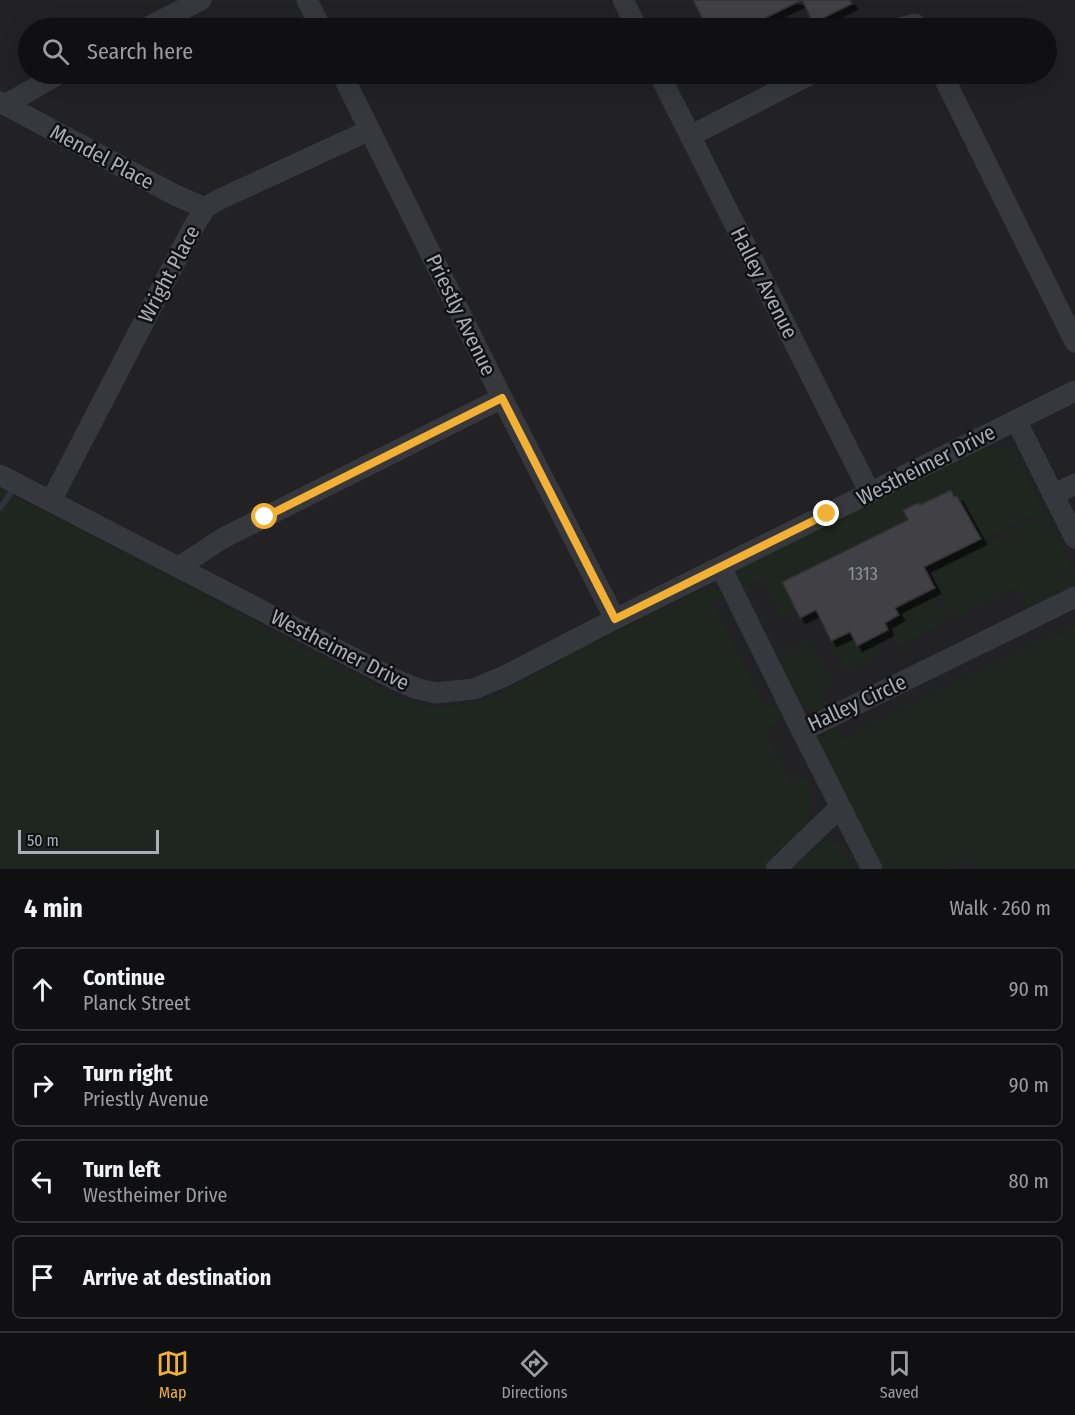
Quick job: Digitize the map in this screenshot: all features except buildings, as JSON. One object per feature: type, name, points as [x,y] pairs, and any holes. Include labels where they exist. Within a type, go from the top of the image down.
[{"type":"street","points":[[166,18],[201,0]]},
{"type":"street","points":[[307,0],[316,18]]},
{"type":"street","points":[[623,0],[632,18]]},
{"type":"street","points":[[2,104],[40,84]]},
{"type":"street","name":"Priestly Avenue","points":[[347,84],[502,398],[615,619]]},
{"type":"street","name":"Halley Avenue","points":[[665,84],[870,493]]},
{"type":"street","points":[[690,135],[791,84]]},
{"type":"street","points":[[947,84],[1075,342]]},
{"type":"street","name":"Mendel Place","points":[[2,104],[175,195],[205,208]]},
{"type":"street","name":"Wright Place","points":[[51,501],[205,208],[370,130]]},
{"type":"street","name":"Westheimer Drive","points":[[0,475],[393,679],[435,693],[474,689],[505,676],[1075,391]]},
{"type":"street","points":[[179,567],[223,538],[502,398]]},
{"type":"street","points":[[1016,420],[1075,538]]},
{"type":"street","points":[[1053,495],[1075,484]]},
{"type":"street","name":"Halley Circle","points":[[721,567],[802,731],[1075,597]]},
{"type":"street","points":[[802,731],[872,869]]},
{"type":"street","points":[[777,869],[840,807]]},
{"type":"shaded area","points":[[0,0],[1075,0],[1075,869],[0,869]]},
{"type":"shaded area","points":[[996,447],[1011,450],[1017,456],[1044,511],[982,541],[958,496],[954,497],[951,490],[920,505],[918,503],[903,510],[908,520],[783,582],[798,613],[783,621],[762,579],[743,588],[737,575],[748,561],[983,449]]},
{"type":"shaded area","points":[[0,488],[401,698],[431,706],[443,707],[466,703],[497,693],[706,587],[715,588],[723,598],[713,603],[766,708],[777,703],[785,719],[765,730],[791,782],[806,775],[811,790],[812,804],[809,816],[795,838],[765,869],[0,869]]},
{"type":"shaded area","points":[[1046,514],[1075,573],[1075,582],[1072,586],[1028,609],[1017,587],[954,618],[949,615],[937,591],[941,588],[932,570]]},
{"type":"shaded area","points":[[931,589],[947,622],[897,648],[885,623],[899,616],[895,608]]},
{"type":"shaded area","points":[[1075,625],[1075,869],[978,869],[971,856],[945,869],[882,869],[816,738],[837,727],[843,739]]},
{"type":"shaded area","points":[[850,632],[857,645],[875,637],[883,654],[846,672],[831,641]]},
{"type":"shaded area","points":[[804,644],[810,644],[816,651],[833,683],[819,690],[827,705],[817,710],[809,710],[802,706],[792,692],[780,666],[784,654]]},
{"type":"shaded area","points":[[829,839],[840,844],[853,869],[793,869],[821,842]]},
{"type":"waterway","points":[[0,508],[10,494]]},
{"type":"route","points":[[265,517],[502,398],[615,619],[827,514]]}]
